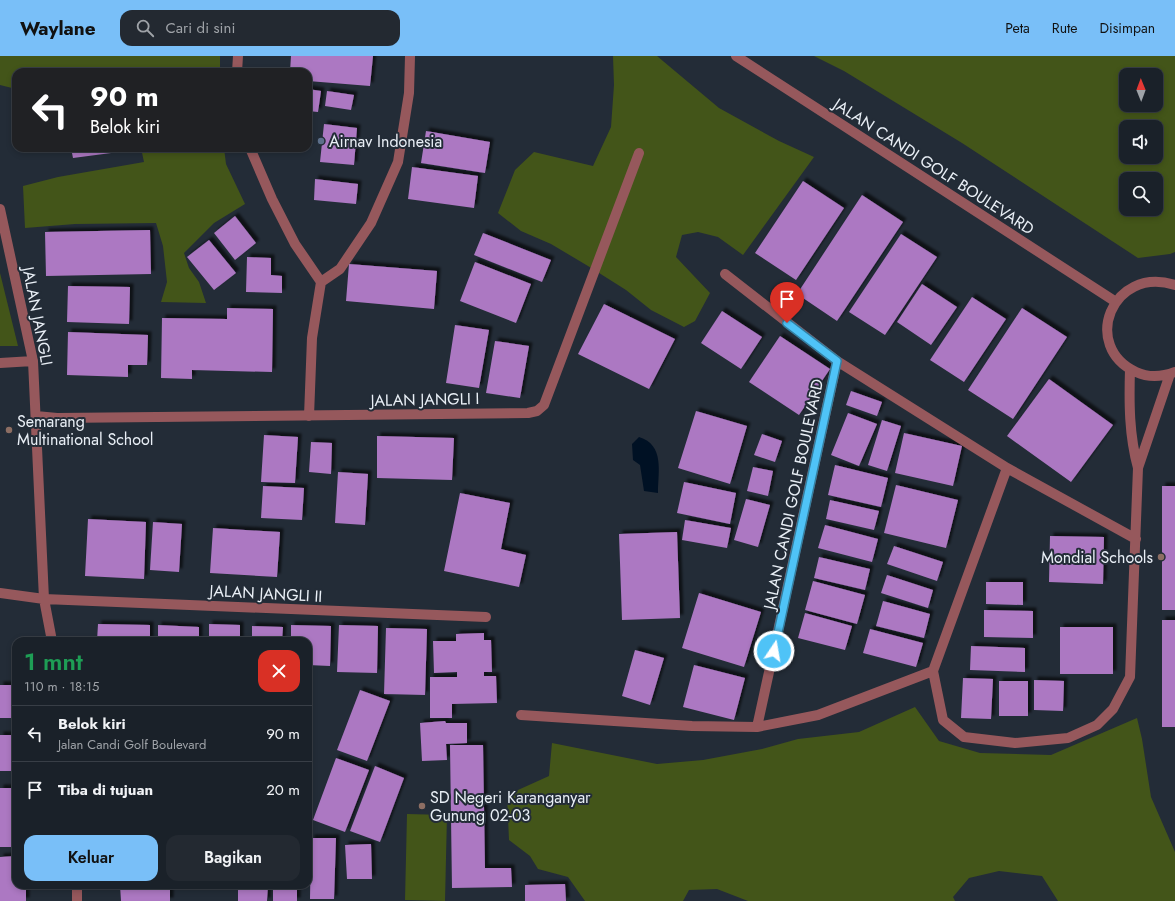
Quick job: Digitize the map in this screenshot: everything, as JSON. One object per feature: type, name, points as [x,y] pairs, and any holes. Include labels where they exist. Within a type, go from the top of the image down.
[{"type":"street","points":[[237,68],[238,56]]},
{"type":"street","points":[[321,282],[340,269],[371,222],[398,162],[409,93],[410,56]]},
{"type":"street","name":"JALAN CANDI GOLF BOULEVARD","points":[[736,56],[1116,302]]},
{"type":"street","points":[[252,152],[272,200],[295,244],[321,282],[312,338],[309,416]]},
{"type":"street","name":"JALAN JANGLI I","points":[[36,416],[57,418],[309,416],[528,413],[537,411],[544,405],[639,153]]},
{"type":"street","name":"JALAN JANGLI","points":[[0,209],[33,361],[44,599],[51,637]]},
{"type":"street","name":"JALAN CANDI GOLF BOULEVARD","points":[[725,274],[837,361],[1007,468],[1136,539]]},
{"type":"street","points":[[1138,468],[1173,373],[1150,376],[1130,369],[1118,359],[1111,346],[1108,331],[1109,316],[1116,302],[1125,292],[1137,284],[1150,281],[1164,281],[1175,285]]},
{"type":"street","points":[[0,363],[33,361]]},
{"type":"street","name":"JALAN CANDI GOLF BOULEVARD","points":[[758,727],[837,361]]},
{"type":"street","points":[[1007,468],[933,671],[943,720],[964,737],[1015,743],[1068,738],[1097,725],[1113,709],[1130,677],[1138,468],[1132,447],[1129,413],[1130,369]]},
{"type":"street","points":[[0,592],[44,599]]},
{"type":"street","name":"JALAN JANGLI II","points":[[44,599],[486,617]]},
{"type":"street","points":[[521,715],[692,726],[758,727],[818,715],[933,671]]},
{"type":"street","points":[[77,889],[77,901]]},
{"type":"green space","points":[[0,56],[220,56],[220,68],[12,68],[12,88],[0,85]]},
{"type":"green space","points":[[613,56],[657,56],[719,108],[779,141],[814,157],[743,255],[718,237],[698,232],[682,235],[676,257],[710,293],[695,321],[684,327],[651,310],[626,290],[551,244],[521,231],[498,213],[515,170],[534,152],[593,166],[611,127],[614,85]]},
{"type":"green space","points":[[814,56],[1175,56],[1175,252],[1138,258],[962,143],[844,71]]},
{"type":"green space","points":[[142,152],[224,152],[226,164],[245,204],[214,223],[184,253],[189,268],[199,282],[206,303],[161,302],[167,282],[163,246],[156,223],[75,224],[25,228],[23,186],[58,177],[144,162]]},
{"type":"green space","points":[[0,273],[18,346],[0,346]]},
{"type":"green space","points":[[915,707],[939,741],[980,753],[1051,755],[1137,718],[1142,739],[1151,797],[1175,852],[1175,901],[1058,901],[1042,876],[999,871],[969,878],[953,897],[955,901],[748,901],[717,889],[689,890],[683,901],[585,901],[568,877],[538,869],[530,856],[509,840],[507,795],[549,776],[552,743],[657,764],[703,760],[762,749],[798,739],[859,732]]},
{"type":"green space","points":[[407,814],[447,815],[445,901],[405,900]]},
{"type":"water","points":[[639,437],[653,446],[656,453],[659,468],[658,493],[644,491],[640,465],[633,460],[632,444]]},
{"type":"building","points":[[291,56],[373,56],[370,86],[312,81],[312,68],[290,68]]},
{"type":"building","points":[[312,90],[321,91],[318,112],[312,111]]},
{"type":"building","points":[[327,91],[354,95],[351,110],[325,106]]},
{"type":"building","points":[[324,124],[357,128],[354,165],[320,162]]},
{"type":"building","points":[[426,131],[490,142],[485,173],[421,163]]},
{"type":"building","points":[[72,152],[119,152],[73,158]]},
{"type":"building","points":[[412,167],[478,176],[474,208],[408,199]]},
{"type":"building","points":[[315,179],[358,184],[356,204],[314,200]]},
{"type":"building","points":[[803,181],[844,208],[796,280],[755,253]]},
{"type":"building","points":[[862,195],[903,222],[837,321],[797,294]]},
{"type":"building","points":[[235,216],[256,243],[235,260],[214,233]]},
{"type":"building","points":[[150,230],[151,274],[46,276],[45,232]]},
{"type":"building","points":[[483,233],[551,260],[542,282],[474,255]]},
{"type":"building","points":[[901,234],[937,257],[885,335],[849,312]]},
{"type":"building","points":[[209,240],[236,273],[214,290],[187,257]]},
{"type":"building","points":[[247,257],[271,258],[271,275],[282,276],[282,293],[246,292]]},
{"type":"building","points":[[475,262],[531,284],[516,323],[460,301]]},
{"type":"building","points":[[349,264],[437,271],[434,309],[346,301]]},
{"type":"building","points":[[922,284],[957,307],[931,345],[897,322]]},
{"type":"building","points":[[68,286],[130,287],[129,324],[67,322]]},
{"type":"building","points":[[972,297],[1006,319],[964,382],[930,360]]},
{"type":"building","points":[[604,304],[675,339],[649,389],[578,354]]},
{"type":"building","points":[[227,308],[273,309],[272,372],[192,370],[192,379],[161,378],[162,318],[227,319]]},
{"type":"building","points":[[1022,308],[1067,337],[1013,419],[968,390]]},
{"type":"building","points":[[722,311],[762,337],[741,369],[701,343]]},
{"type":"building","points":[[455,325],[489,330],[479,388],[446,383]]},
{"type":"building","points":[[68,332],[148,335],[147,365],[128,365],[128,377],[67,375]]},
{"type":"building","points":[[780,336],[830,369],[799,415],[749,382]]},
{"type":"building","points":[[495,341],[529,346],[520,398],[486,393]]},
{"type":"building","points":[[1049,379],[1113,425],[1071,482],[1007,436]]},
{"type":"building","points":[[851,391],[882,402],[877,416],[846,405]]},
{"type":"building","points":[[696,411],[747,426],[730,484],[678,468]]},
{"type":"building","points":[[848,413],[877,424],[859,466],[831,455]]},
{"type":"building","points":[[882,420],[901,426],[887,471],[868,465]]},
{"type":"building","points":[[904,433],[962,446],[953,486],[895,473]]},
{"type":"building","points":[[762,434],[782,441],[775,462],[754,455]]},
{"type":"building","points":[[264,435],[298,437],[295,483],[261,482]]},
{"type":"building","points":[[377,436],[454,438],[452,480],[377,478]]},
{"type":"building","points":[[311,442],[332,443],[331,474],[309,472]]},
{"type":"building","points":[[835,465],[888,478],[881,507],[828,495]]},
{"type":"building","points":[[753,467],[773,471],[768,496],[747,491]]},
{"type":"building","points":[[338,472],[368,474],[365,525],[335,523]]},
{"type":"building","points":[[684,482],[736,493],[730,524],[677,513]]},
{"type":"building","points":[[896,485],[958,500],[946,548],[884,533]]},
{"type":"building","points":[[263,486],[304,488],[302,520],[261,518]]},
{"type":"building","points":[[1162,486],[1175,486],[1175,610],[1162,610]]},
{"type":"building","points":[[460,493],[510,503],[501,549],[526,555],[519,587],[444,571]]},
{"type":"building","points":[[746,499],[770,505],[758,547],[734,540]]},
{"type":"building","points":[[830,500],[879,511],[874,530],[826,519]]},
{"type":"building","points":[[88,519],[146,522],[144,579],[85,576]]},
{"type":"building","points":[[685,520],[731,528],[727,548],[682,540]]},
{"type":"building","points":[[153,522],[182,524],[179,572],[150,570]]},
{"type":"building","points":[[825,525],[878,539],[872,562],[818,548]]},
{"type":"building","points":[[213,528],[280,532],[277,577],[210,573]]},
{"type":"building","points":[[677,532],[680,618],[622,620],[619,534]]},
{"type":"building","points":[[1050,536],[1104,537],[1103,584],[1049,582]]},
{"type":"building","points":[[894,546],[943,562],[937,581],[887,564]]},
{"type":"building","points":[[819,557],[870,569],[865,590],[814,578]]},
{"type":"building","points":[[887,575],[933,590],[928,608],[881,593]]},
{"type":"building","points":[[813,581],[865,595],[857,624],[805,610]]},
{"type":"building","points":[[986,582],[1023,582],[1023,605],[986,604]]},
{"type":"building","points":[[699,593],[761,612],[744,667],[682,648]]},
{"type":"building","points":[[883,601],[930,614],[924,638],[876,626]]},
{"type":"building","points":[[984,610],[1033,611],[1033,638],[984,637]]},
{"type":"building","points":[[805,613],[852,626],[845,650],[798,638]]},
{"type":"building","points":[[1162,620],[1175,620],[1175,727],[1162,727]]},
{"type":"building","points":[[98,624],[150,625],[150,637],[97,637]]},
{"type":"building","points":[[209,624],[240,625],[240,637],[209,637]]},
{"type":"building","points":[[158,625],[199,627],[199,637],[158,637]]},
{"type":"building","points":[[291,625],[331,626],[330,666],[312,665],[312,637],[291,637]]},
{"type":"building","points":[[339,625],[378,626],[377,673],[337,672]]},
{"type":"building","points":[[252,626],[283,627],[282,637],[252,637]]},
{"type":"building","points":[[1060,627],[1113,627],[1113,674],[1060,674]]},
{"type":"building","points":[[386,628],[427,629],[425,695],[384,694]]},
{"type":"building","points":[[870,629],[923,643],[916,667],[863,653]]},
{"type":"building","points":[[484,633],[484,640],[491,640],[492,672],[484,672],[484,676],[496,676],[497,703],[452,704],[452,718],[430,718],[430,677],[457,677],[457,672],[434,673],[433,641],[456,641],[456,634]]},
{"type":"building","points":[[971,646],[1025,648],[1025,672],[970,670]]},
{"type":"building","points":[[635,650],[664,658],[650,705],[622,696]]},
{"type":"building","points":[[694,665],[745,678],[734,720],[683,707]]},
{"type":"building","points":[[963,678],[993,679],[991,719],[961,718]]},
{"type":"building","points":[[1034,680],[1064,681],[1063,711],[1034,710]]},
{"type":"building","points":[[999,681],[1028,681],[1028,716],[999,716]]},
{"type":"building","points":[[0,685],[12,685],[12,718],[0,718]]},
{"type":"building","points":[[360,690],[390,701],[367,761],[337,750]]},
{"type":"building","points":[[445,721],[446,723],[467,723],[467,743],[446,744],[447,760],[422,761],[420,723]]},
{"type":"building","points":[[0,735],[12,735],[12,771],[0,771]]},
{"type":"building","points":[[450,745],[483,745],[485,868],[511,868],[512,887],[452,888]]},
{"type":"building","points":[[336,758],[369,770],[345,832],[313,820]]},
{"type":"building","points":[[375,766],[404,778],[380,842],[350,831]]},
{"type":"building","points":[[0,788],[12,788],[12,847],[0,847]]},
{"type":"building","points":[[312,838],[336,838],[334,899],[310,899],[310,889],[312,889]]},
{"type":"building","points":[[371,844],[372,879],[347,879],[345,845]]},
{"type":"building","points":[[12,856],[12,889],[26,889],[26,901],[0,901],[0,857]]},
{"type":"building","points":[[565,884],[566,901],[525,901],[525,885]]},
{"type":"building","points":[[120,889],[170,889],[170,901],[121,901]]},
{"type":"building","points":[[238,889],[268,889],[267,901],[238,901]]},
{"type":"building","points":[[273,889],[297,889],[297,901],[273,901]]},
{"type":"place","name":"Airnav Indonesia","points":[[321,141]]},
{"type":"place","name":"Semarang Multinational School","points":[[9,430]]},
{"type":"place","name":"Mondial Schools","points":[[1161,557]]},
{"type":"place","name":"SD Negeri Karanganyar Gunung 02-03","points":[[422,806]]},
{"type":"route","points":[[774,651],[837,361],[787,323]]}]
